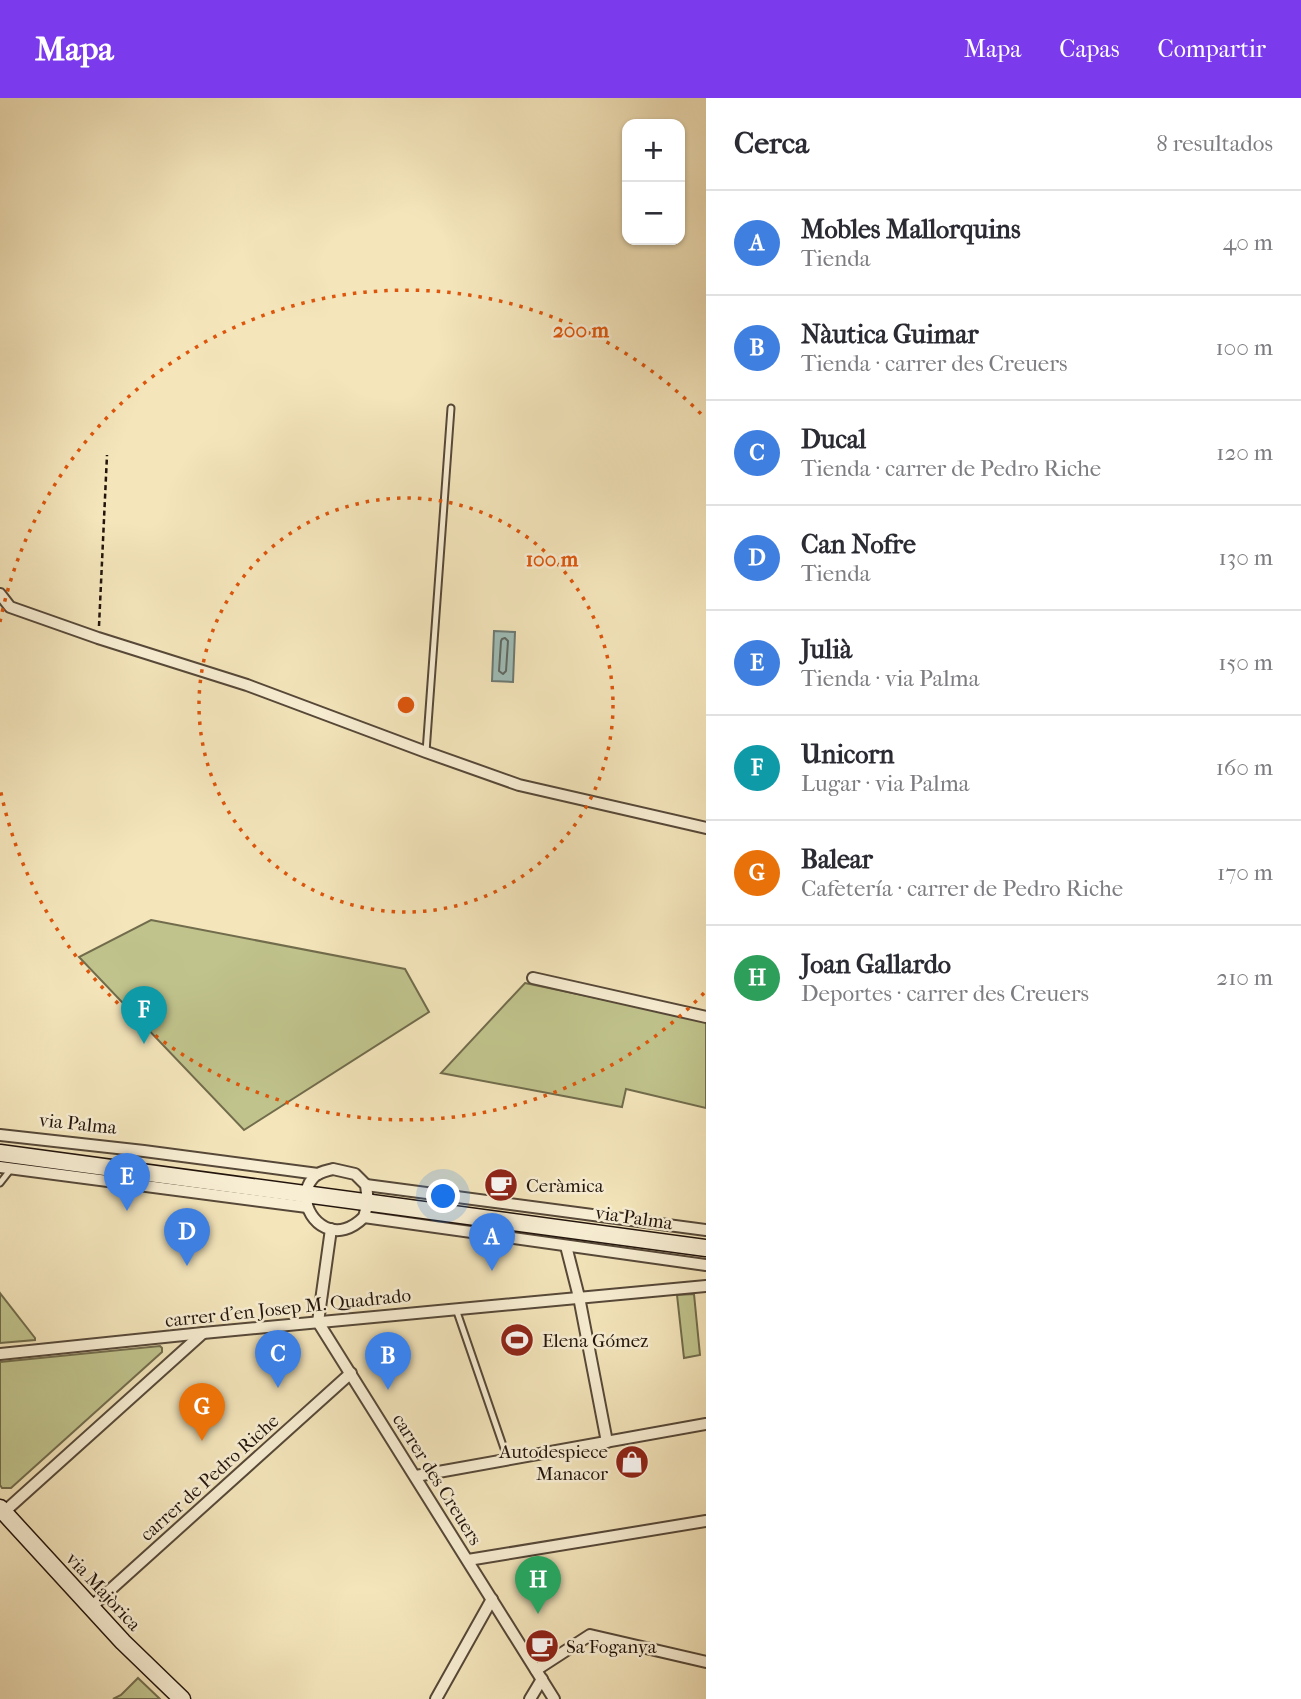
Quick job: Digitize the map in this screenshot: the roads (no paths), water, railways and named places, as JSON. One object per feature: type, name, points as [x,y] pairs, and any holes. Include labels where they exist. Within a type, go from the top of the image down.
[{"type":"main road","name":"via Palma","points":[[0,1153],[366,1210],[706,1248]]},
{"type":"main road","name":"via Majòrica","points":[[2,1510],[90,1608],[182,1699]]},
{"type":"street","points":[[0,594],[10,607],[247,685],[519,785],[706,828]]},
{"type":"street","points":[[533,978],[706,1017]]},
{"type":"street","name":"via Palma","points":[[0,1135],[318,1174],[333,1169],[355,1174],[366,1185],[706,1230]]},
{"type":"street","points":[[5,1168],[306,1200]]},
{"type":"street","points":[[318,1174],[313,1178],[306,1200],[315,1221],[331,1229],[346,1229],[366,1210],[366,1185]]},
{"type":"street","name":"via Palma","points":[[366,1210],[566,1245],[706,1265]]},
{"type":"street","points":[[318,1322],[331,1229]]},
{"type":"street","points":[[566,1245],[579,1297],[607,1442]]},
{"type":"street","name":"carrer d'en Josep M. Quadrado","points":[[0,1354],[706,1286]]},
{"type":"street","name":"carrer des Creuers","points":[[318,1322],[554,1699]]},
{"type":"street","points":[[2,1510],[203,1333]]},
{"type":"street","name":"carrer de Pedro Riche","points":[[90,1608],[351,1373]]},
{"type":"street","points":[[416,1476],[706,1424]]},
{"type":"street","points":[[468,1560],[706,1521]]},
{"type":"street","points":[[436,1699],[492,1599]]},
{"type":"street","points":[[530,1699],[539,1675],[590,1635],[706,1662]]},
{"type":"lane","points":[[426,752],[451,408]]},
{"type":"lane","points":[[0,1184],[5,1168]]},
{"type":"lane","points":[[456,1309],[508,1460]]},
{"type":"water","points":[[494,631],[515,632],[513,682],[492,681]]},
{"type":"place","name":"Unicorn","points":[[144,1044]]},
{"type":"place","name":"Ceràmica","points":[[501,1185]]},
{"type":"place","name":"Julià","points":[[127,1211]]},
{"type":"place","name":"Can Nofre","points":[[187,1266]]},
{"type":"place","name":"Mobles Mallorquins","points":[[492,1271]]},
{"type":"place","name":"Elena Gómez","points":[[517,1340]]},
{"type":"place","name":"Ducal","points":[[278,1388]]},
{"type":"place","name":"Nàutica Guimar","points":[[388,1390]]},
{"type":"place","name":"Balear","points":[[202,1441]]},
{"type":"place","name":"Autodespiece Manacor","points":[[632,1462]]},
{"type":"place","name":"Joan Gallardo","points":[[538,1614]]},
{"type":"place","name":"Sa Foganya","points":[[542,1646]]}]
